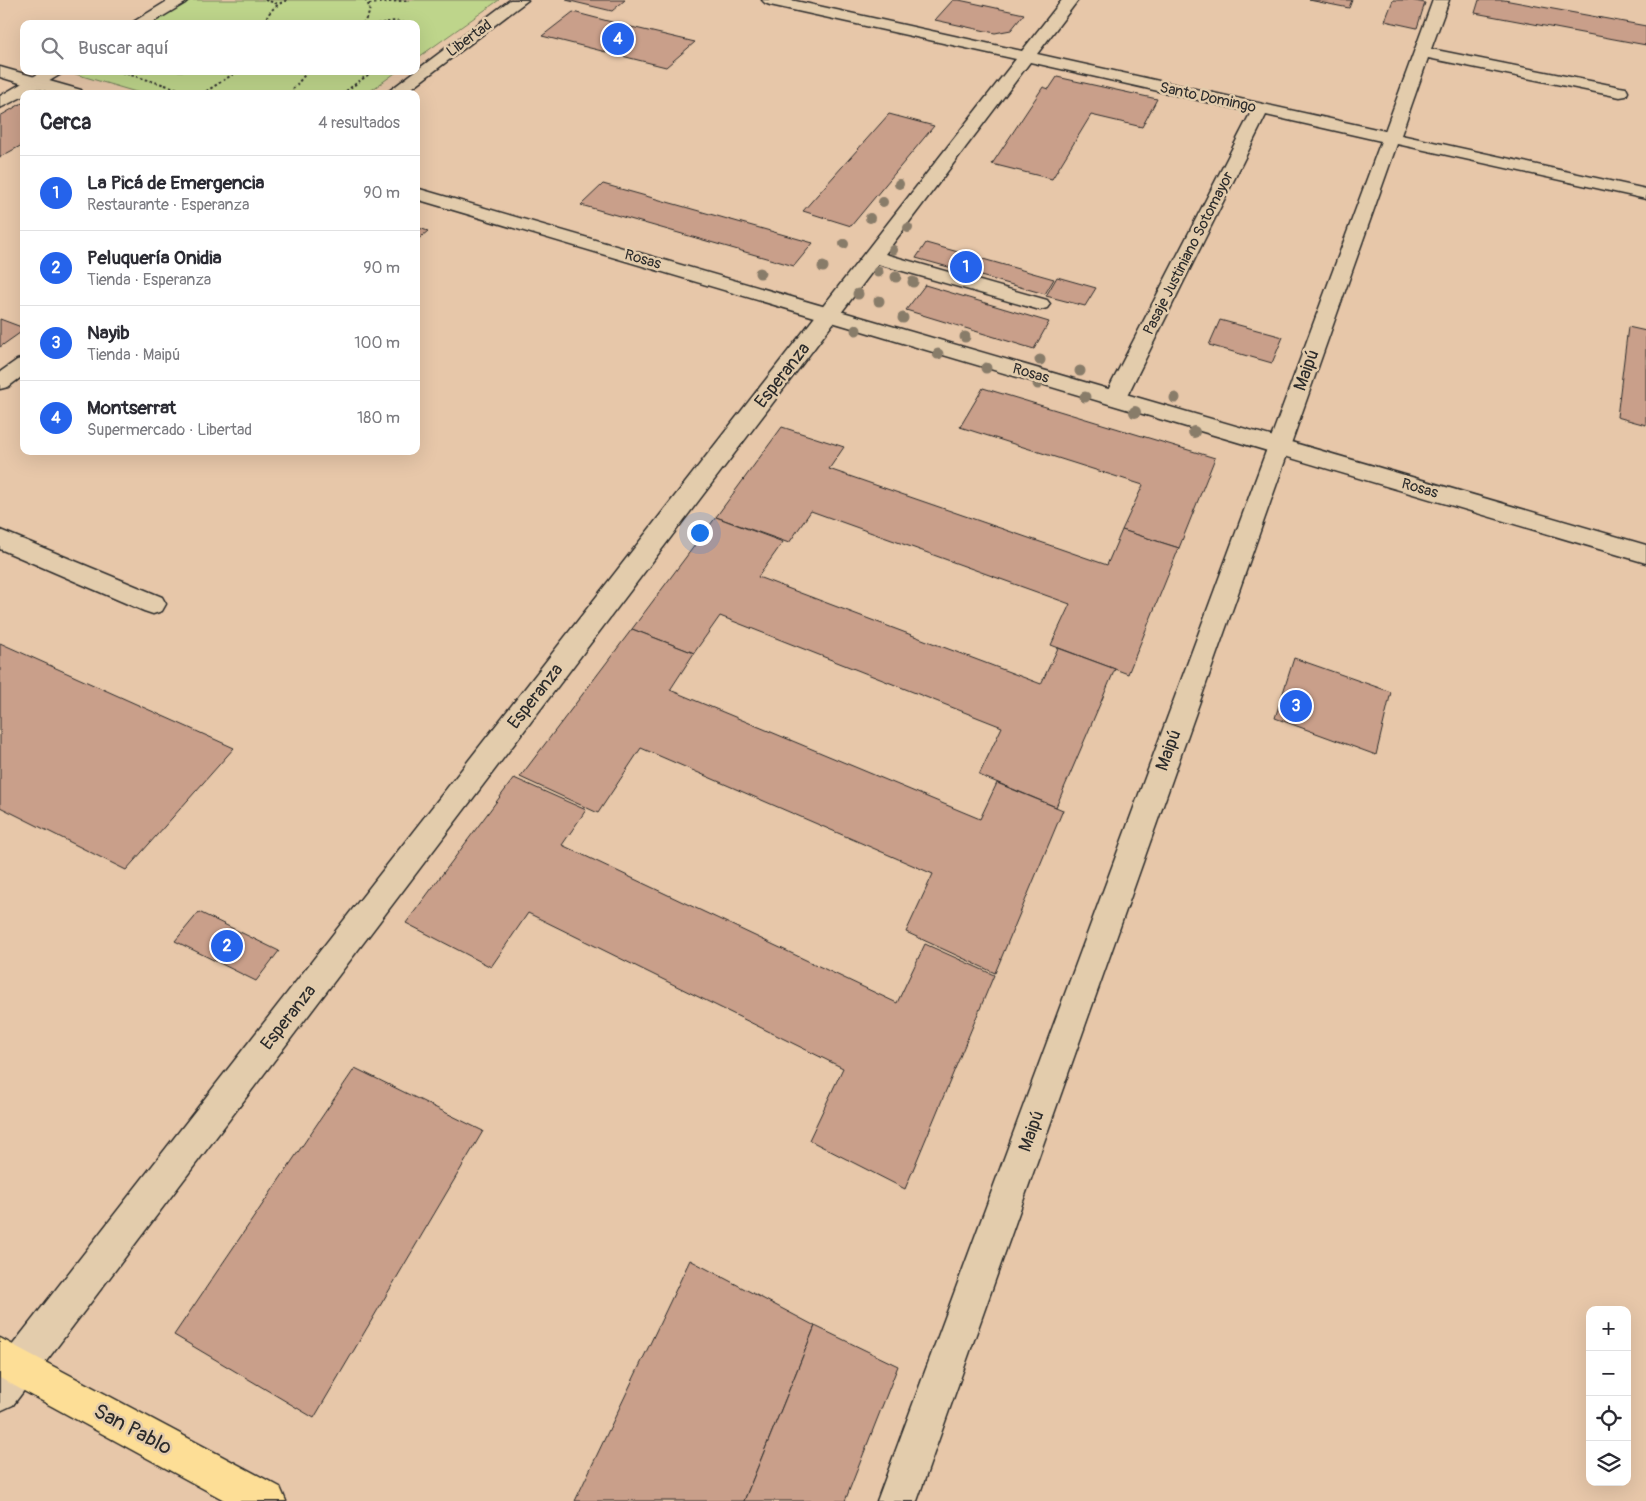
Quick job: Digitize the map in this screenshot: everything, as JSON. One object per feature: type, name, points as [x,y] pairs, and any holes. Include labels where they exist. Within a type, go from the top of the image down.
[{"type":"main road","name":"San Pablo","points":[[6,1372],[266,1501]]},
{"type":"street","points":[[145,20],[180,0]]},
{"type":"street","name":"Libertad","points":[[420,74],[520,0]]},
{"type":"street","name":"Santo Domingo","points":[[770,0],[1646,194]]},
{"type":"street","name":"Esperanza","points":[[6,1372],[829,314],[1070,0]]},
{"type":"street","name":"Maipú","points":[[897,1501],[1441,0]]},
{"type":"street","points":[[1422,52],[1620,92]]},
{"type":"street","points":[[0,72],[62,90]]},
{"type":"street","points":[[22,90],[48,75]]},
{"type":"street","name":"Libertad","points":[[398,90],[419,75]]},
{"type":"street","points":[[0,103],[20,91]]},
{"type":"street","name":"Pasaje Justiniano Sotomayor","points":[[1115,398],[1261,109]]},
{"type":"street","name":"Rosas","points":[[420,194],[1646,554]]},
{"type":"street","points":[[873,257],[1040,304]]},
{"type":"street","points":[[0,382],[20,368]]},
{"type":"street","points":[[0,539],[152,604]]},
{"type":"path","points":[[265,0],[279,4]]},
{"type":"path","points":[[265,20],[270,10],[287,0]]},
{"type":"path","points":[[365,0],[369,4],[371,11],[366,20]]},
{"type":"path","points":[[369,4],[409,0]]},
{"type":"path","points":[[131,75],[182,90]]},
{"type":"path","points":[[208,90],[232,75]]},
{"type":"path","points":[[293,90],[305,75]]},
{"type":"path","points":[[347,90],[368,75]]},
{"type":"green space","points":[[191,0],[499,0],[420,56],[420,20],[155,20]]},
{"type":"green space","points":[[79,75],[392,75],[372,90],[129,90]]},
{"type":"building","points":[[566,0],[625,0],[612,11]]},
{"type":"building","points":[[953,0],[1024,14],[1011,30],[995,33],[935,20]]},
{"type":"building","points":[[1309,0],[1352,0],[1349,8]]},
{"type":"building","points":[[1393,0],[1410,0],[1425,3],[1417,28],[1385,21]]},
{"type":"building","points":[[1479,0],[1504,0],[1646,26],[1646,45],[1475,13]]},
{"type":"building","points":[[573,12],[695,42],[666,67],[542,36]]},
{"type":"building","points":[[1057,77],[1157,99],[1142,127],[1091,115],[1052,179],[992,164],[1043,87],[1049,89]]},
{"type":"building","points":[[20,104],[20,146],[0,157],[0,116]]},
{"type":"building","points":[[889,114],[934,126],[851,226],[803,211]]},
{"type":"building","points":[[603,184],[813,243],[794,266],[581,205]]},
{"type":"building","points":[[420,228],[428,231],[420,238]]},
{"type":"building","points":[[926,243],[1054,279],[1045,294],[916,258]]},
{"type":"building","points":[[1057,277],[1096,288],[1085,306],[1046,296]]},
{"type":"building","points":[[925,285],[1049,322],[1034,349],[906,310]]},
{"type":"building","points":[[0,319],[20,326],[20,333],[0,347]]},
{"type":"building","points":[[1220,320],[1283,337],[1272,363],[1209,345]]},
{"type":"building","points":[[1628,327],[1646,331],[1646,425],[1617,417]]},
{"type":"building","points":[[983,388],[1215,458],[1179,548],[1122,530],[1143,485],[960,427]]},
{"type":"building","points":[[782,427],[844,447],[829,469],[1107,565],[1122,530],[1179,548],[1128,674],[1051,645],[1070,604],[811,511],[789,543],[716,517]]},
{"type":"building","points":[[716,517],[783,542],[758,577],[1041,684],[1058,648],[1115,669],[1056,807],[979,775],[1002,727],[720,616],[694,653],[632,629]]},
{"type":"building","points":[[632,629],[694,653],[670,690],[980,819],[997,783],[1063,810],[995,973],[906,932],[933,874],[641,748],[598,813],[520,777]]},
{"type":"building","points":[[0,643],[234,748],[126,870],[0,807]]},
{"type":"building","points":[[1294,658],[1391,692],[1376,755],[1275,718]]},
{"type":"building","points":[[514,778],[586,810],[562,845],[897,1003],[925,944],[994,975],[905,1189],[809,1140],[843,1068],[528,913],[491,967],[406,923]]},
{"type":"building","points":[[199,912],[279,951],[256,981],[175,941]]},
{"type":"building","points":[[355,1068],[483,1131],[314,1418],[174,1335]]},
{"type":"building","points":[[690,1260],[815,1326],[744,1501],[575,1501]]},
{"type":"building","points":[[815,1326],[898,1366],[845,1501],[744,1501]]},
{"type":"place","name":"Montserrat","points":[[618,39]]},
{"type":"place","name":"La Picá de Emergencia","points":[[966,267]]},
{"type":"place","name":"Nayib","points":[[1296,706]]},
{"type":"place","name":"Peluquería Onidia","points":[[227,946]]}]
